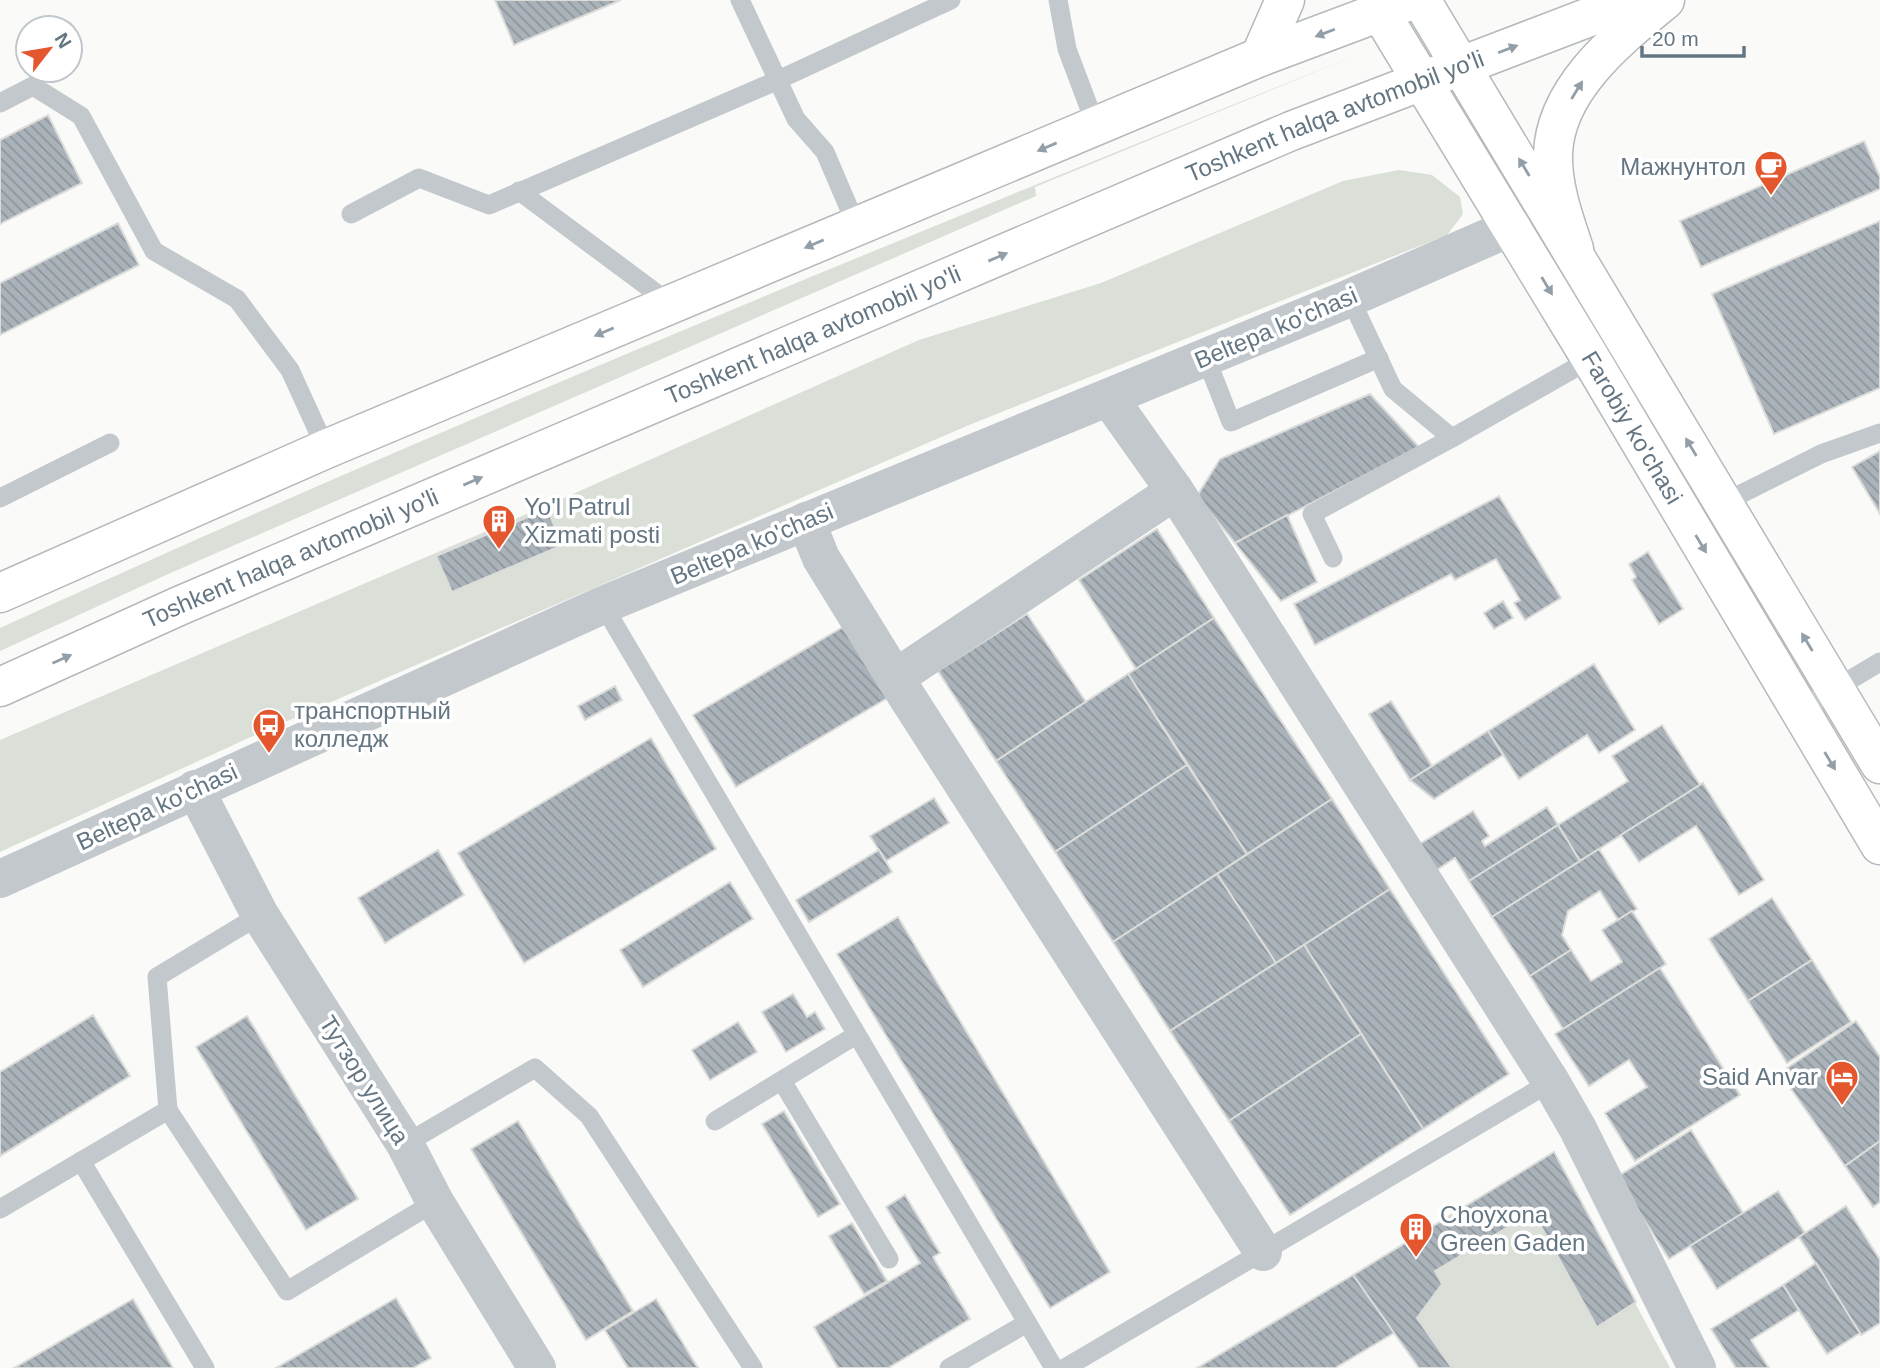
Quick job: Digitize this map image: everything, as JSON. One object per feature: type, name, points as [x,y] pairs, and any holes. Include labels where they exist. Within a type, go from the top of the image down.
[{"type":"main road","points":[[1261,57],[1285,0]]},
{"type":"main road","name":"Farobiy ko'chasi","points":[[1422,0],[1574,249],[1880,764]]},
{"type":"main road","name":"Toshkent halqa avtomobil yo'li","points":[[0,688],[191,601],[1291,131],[1634,0]]},
{"type":"main road","points":[[1574,249],[1555,177],[1553,153],[1560,123],[1573,96],[1592,68],[1629,30],[1665,0]]},
{"type":"main road","points":[[0,593],[326,449],[1261,57],[1396,6]]},
{"type":"main road","name":"Farobiy ko'chasi","points":[[1396,6],[1422,82],[1512,227],[1880,845]]},
{"type":"street","name":"Beltepa ko'chasi","points":[[0,880],[603,605],[1206,358],[1512,227]]},
{"type":"street","points":[[1109,398],[1175,491],[1551,1082],[1578,1129],[1697,1368]]},
{"type":"street","points":[[895,678],[1175,491]]},
{"type":"street","points":[[806,521],[821,558],[895,678],[1263,1252]]},
{"type":"street","name":"Тутзор улица","points":[[195,789],[260,915],[405,1144],[435,1202],[537,1368]]},
{"type":"lane","points":[[740,0],[796,119],[825,152],[857,227]]},
{"type":"lane","points":[[351,214],[419,178],[489,205],[776,81],[951,0]]},
{"type":"lane","points":[[1058,0],[1067,49],[1096,126]]},
{"type":"lane","points":[[0,103],[33,86],[81,116],[154,251],[237,299],[290,370],[326,449]]},
{"type":"lane","points":[[519,191],[671,304]]},
{"type":"lane","points":[[1350,298],[1393,389],[1452,438]]},
{"type":"lane","points":[[1206,358],[1231,422],[1379,358]]},
{"type":"lane","points":[[1333,558],[1312,514],[1591,359]]},
{"type":"lane","points":[[1723,503],[1821,454],[1880,433]]},
{"type":"lane","points":[[0,498],[110,443]]},
{"type":"lane","points":[[603,605],[1054,1368]]},
{"type":"lane","points":[[1800,710],[1880,662]]},
{"type":"lane","points":[[260,915],[157,977],[168,1111],[287,1291],[435,1202]]},
{"type":"lane","points":[[715,1121],[856,1035]]},
{"type":"lane","points":[[405,1144],[535,1068],[589,1116],[753,1368]]},
{"type":"lane","points":[[782,1081],[889,1259]]},
{"type":"lane","points":[[1065,1368],[1551,1082]]},
{"type":"lane","points":[[0,1209],[168,1111]]},
{"type":"lane","points":[[82,1161],[205,1368]]},
{"type":"lane","points":[[949,1368],[1027,1323]]},
{"type":"shaded area","points":[[1369,50],[1035,187],[1036,196],[166,575],[0,651],[0,628],[339,477],[852,260]]},
{"type":"shaded area","points":[[1399,170],[1432,175],[1460,197],[1463,214],[1447,235],[969,425],[253,736],[0,852],[0,740],[566,497],[919,340],[1101,283],[1343,181]]},
{"type":"shaded area","name":"Choyxona Green Gaden","points":[[1554,1152],[1670,1368],[1419,1368],[1353,1275]]},
{"type":"building","points":[[495,0],[621,0],[514,45]]},
{"type":"building","points":[[48,115],[82,183],[0,224],[0,140]]},
{"type":"building","points":[[1864,141],[1880,177],[1880,189],[1701,267],[1680,221]]},
{"type":"building","points":[[1880,221],[1880,388],[1774,434],[1712,294]]},
{"type":"building","points":[[118,223],[139,265],[0,335],[0,283]]},
{"type":"building","points":[[1370,394],[1419,447],[1235,543],[1197,496],[1220,459]]},
{"type":"building","points":[[1880,451],[1880,514],[1852,467]]},
{"type":"building","points":[[1499,496],[1561,598],[1525,620],[1514,603],[1520,600],[1496,559],[1455,580],[1451,574],[1315,645],[1294,604]]},
{"type":"building","name":"Yo'l Patrul Xizmati posti","points":[[547,509],[563,545],[452,592],[436,556]]},
{"type":"building","points":[[1287,515],[1317,582],[1281,601],[1235,543]]},
{"type":"building","points":[[1157,529],[1214,618],[1136,669],[1079,580]]},
{"type":"building","points":[[1648,552],[1683,609],[1659,624],[1632,580],[1636,577],[1629,564]]},
{"type":"building","points":[[1503,601],[1513,618],[1494,629],[1484,613]]},
{"type":"building","points":[[1027,614],[1086,702],[996,761],[938,671]]},
{"type":"building","points":[[1214,618],[1332,799],[1247,854],[1128,674]]},
{"type":"building","points":[[848,624],[891,696],[736,787],[693,715]]},
{"type":"building","points":[[1594,664],[1635,730],[1599,753],[1587,735],[1519,779],[1488,731]]},
{"type":"building","points":[[1128,674],[1187,765],[1055,852],[996,761]]},
{"type":"building","points":[[615,686],[622,700],[585,720],[578,706]]},
{"type":"building","points":[[1391,701],[1432,766],[1410,780],[1369,714]]},
{"type":"building","points":[[1662,725],[1700,785],[1580,861],[1558,825],[1628,781],[1612,756]]},
{"type":"building","points":[[1488,731],[1503,755],[1434,799],[1410,780]]},
{"type":"building","points":[[651,738],[716,849],[524,963],[458,853]]},
{"type":"building","points":[[1187,765],[1247,854],[1113,942],[1055,852]]},
{"type":"building","points":[[1703,783],[1764,880],[1739,895],[1696,826],[1639,862],[1621,835]]},
{"type":"building","points":[[934,798],[949,823],[886,861],[870,836]]},
{"type":"building","points":[[1332,799],[1390,889],[1276,963],[1217,874]]},
{"type":"building","points":[[1547,807],[1558,825],[1469,881],[1455,858],[1435,871],[1418,845],[1473,811],[1489,836],[1482,841],[1485,846]]},
{"type":"building","points":[[1558,825],[1580,861],[1492,917],[1469,881]]},
{"type":"building","points":[[1599,849],[1637,909],[1618,920],[1600,891],[1568,911],[1562,935],[1571,950],[1530,976],[1492,917]]},
{"type":"building","points":[[438,850],[464,895],[385,943],[358,898]]},
{"type":"building","points":[[879,850],[892,872],[809,922],[796,900]]},
{"type":"building","points":[[1217,874],[1276,963],[1170,1031],[1113,942]]},
{"type":"building","points":[[730,882],[753,919],[643,987],[620,950]]},
{"type":"building","points":[[1390,889],[1509,1074],[1423,1129],[1304,945]]},
{"type":"building","points":[[1772,898],[1812,960],[1748,1001],[1709,939]]},
{"type":"building","points":[[1632,911],[1666,964],[1563,1029],[1530,976],[1571,950],[1591,981],[1622,962],[1602,930]]},
{"type":"building","points":[[898,917],[1110,1272],[1050,1308],[837,954]]},
{"type":"building","points":[[1304,945],[1361,1034],[1229,1121],[1170,1031]]},
{"type":"building","points":[[1812,960],[1851,1022],[1787,1063],[1748,1001]]},
{"type":"building","points":[[1660,968],[1740,1095],[1635,1161],[1605,1113],[1647,1087],[1629,1060],[1589,1086],[1555,1034]]},
{"type":"building","points":[[793,994],[807,1017],[815,1012],[825,1029],[786,1052],[762,1012]]},
{"type":"building","points":[[93,1015],[130,1076],[0,1156],[0,1072]]},
{"type":"building","points":[[247,1016],[358,1199],[306,1230],[196,1047]]},
{"type":"building","name":"Said Anvar","points":[[1856,1021],[1880,1057],[1880,1141],[1845,1166],[1780,1073]]},
{"type":"building","points":[[738,1022],[757,1052],[710,1080],[692,1050]]},
{"type":"building","points":[[1361,1034],[1423,1129],[1290,1215],[1229,1121]]},
{"type":"building","points":[[784,1111],[840,1204],[818,1217],[762,1124]]},
{"type":"building","points":[[518,1121],[633,1311],[586,1340],[471,1149]]},
{"type":"building","points":[[1691,1130],[1743,1213],[1669,1259],[1617,1177]]},
{"type":"building","points":[[1880,1141],[1880,1202],[1873,1207],[1845,1166]]},
{"type":"building","name":"Choyxona Green Gaden","points":[[1554,1152],[1636,1302],[1597,1327],[1533,1212],[1435,1271],[1442,1284],[1417,1318],[1452,1368],[1419,1368],[1353,1275]]},
{"type":"building","points":[[1778,1191],[1805,1233],[1717,1289],[1690,1246]]},
{"type":"building","points":[[905,1195],[940,1253],[933,1257],[970,1319],[888,1368],[838,1368],[814,1327],[920,1263],[886,1207]]},
{"type":"building","points":[[1846,1206],[1880,1260],[1880,1323],[1861,1335],[1799,1237]]},
{"type":"building","points":[[852,1223],[887,1281],[864,1294],[829,1236]]},
{"type":"building","points":[[1816,1263],[1860,1333],[1827,1354],[1783,1285]]},
{"type":"building","points":[[1353,1275],[1394,1333],[1335,1368],[1197,1368]]},
{"type":"building","points":[[1783,1285],[1799,1310],[1751,1340],[1769,1368],[1736,1368],[1711,1329]]},
{"type":"building","points":[[396,1298],[431,1358],[413,1368],[276,1368]]},
{"type":"building","points":[[133,1299],[173,1368],[14,1368]]},
{"type":"building","points":[[656,1299],[698,1368],[628,1368],[605,1330]]},
{"type":"place","name":"Мажнунтол","points":[[1771,197]]},
{"type":"place","name":"Yo'l Patrul Xizmati posti","points":[[499,551]]},
{"type":"place","name":"транспортный колледж","points":[[269,755]]},
{"type":"place","name":"Said Anvar","points":[[1842,1107]]},
{"type":"place","name":"Choyxona Green Gaden","points":[[1416,1259]]}]
